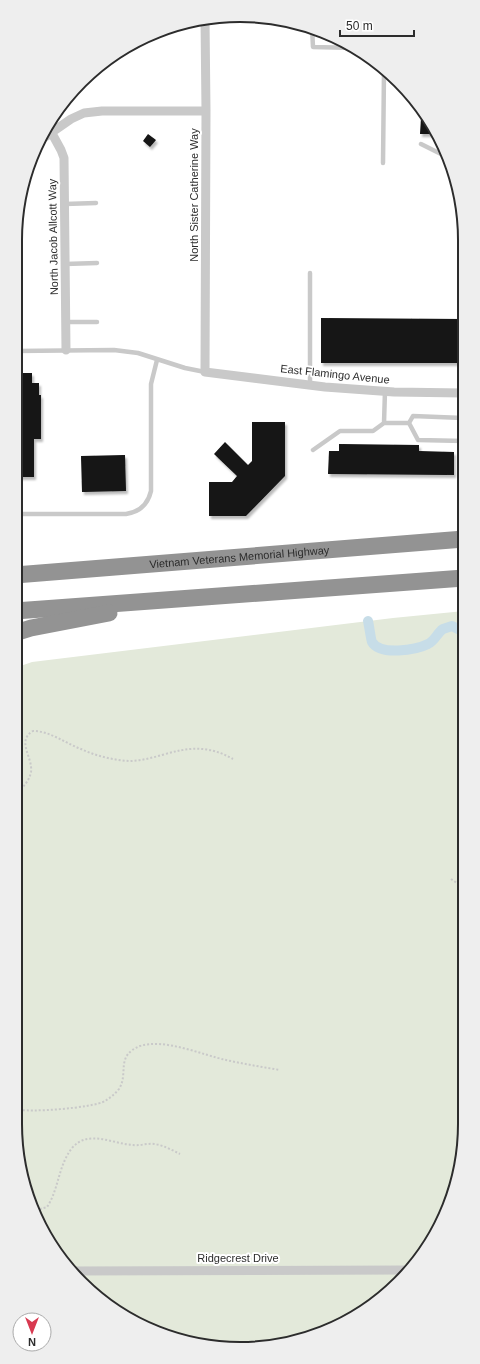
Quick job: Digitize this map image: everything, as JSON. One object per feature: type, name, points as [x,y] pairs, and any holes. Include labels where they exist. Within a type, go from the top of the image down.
[{"type":"highway","name":"Vietnam Veterans Memorial Highway","points":[[22,574],[458,539]]},
{"type":"highway","points":[[22,570],[72,570]]},
{"type":"highway","points":[[22,611],[458,578]]},
{"type":"highway","points":[[22,631],[173,600]]},
{"type":"street","name":"North Sister Catherine Way","points":[[204,25],[206,110],[205,372]]},
{"type":"street","points":[[51,131],[84,113],[102,111],[206,110]]},
{"type":"street","name":"North Jacob Allcott Way","points":[[50,133],[64,158],[66,350]]},
{"type":"street","name":"East Flamingo Avenue","points":[[205,372],[385,391],[458,393]]},
{"type":"street","name":"Ridgecrest Drive","points":[[79,1271],[402,1270]]},
{"type":"lane","points":[[312,35],[313,47],[343,48]]},
{"type":"lane","points":[[383,163],[384,76]]},
{"type":"lane","points":[[421,144],[440,153]]},
{"type":"lane","points":[[65,204],[96,203]]},
{"type":"lane","points":[[65,264],[97,263]]},
{"type":"lane","points":[[310,273],[310,384]]},
{"type":"lane","points":[[66,322],[98,322]]},
{"type":"lane","points":[[22,351],[114,350],[138,354],[185,368],[205,372]]},
{"type":"lane","points":[[22,514],[126,514],[137,511],[145,505],[149,499],[151,491],[151,384],[157,360]]},
{"type":"lane","points":[[384,423],[385,391]]},
{"type":"lane","points":[[409,422],[413,416],[458,418]]},
{"type":"lane","points":[[313,450],[340,431],[373,431],[384,423],[409,422]]},
{"type":"lane","points":[[409,422],[418,440],[458,441]]},
{"type":"path","points":[[22,789],[25,786],[31,771],[31,763],[25,741],[26,737],[33,731],[40,731],[48,734],[94,754],[117,759],[140,760],[177,750],[202,748],[212,749],[233,759]]},
{"type":"path","points":[[451,879],[458,884]]},
{"type":"path","points":[[22,1110],[80,1107],[104,1101],[115,1094],[120,1088],[126,1056],[137,1048],[150,1044],[176,1047],[225,1060],[280,1070]]},
{"type":"path","points":[[40,1209],[47,1207],[52,1199],[66,1158],[72,1147],[80,1141],[91,1138],[134,1146],[154,1144],[180,1154]]},
{"type":"green space","points":[[458,612],[458,1138],[451,1180],[436,1220],[413,1257],[384,1288],[349,1313],[336,1320],[296,1335],[254,1342],[226,1342],[184,1335],[144,1320],[131,1313],[96,1288],[76,1268],[51,1233],[44,1220],[29,1180],[22,1138],[22,666],[32,662],[393,618]]},
{"type":"building","points":[[421,119],[431,134],[420,134]]},
{"type":"building","points":[[148,134],[156,140],[150,147],[143,141]]},
{"type":"building","points":[[321,318],[458,319],[458,363],[321,363]]},
{"type":"building","points":[[22,373],[32,373],[32,383],[39,383],[39,395],[41,395],[41,439],[34,439],[34,477],[22,477]]},
{"type":"building","points":[[252,422],[285,422],[285,476],[246,516],[209,516],[209,482],[232,482],[237,476],[214,454],[225,442],[248,465],[252,461]]},
{"type":"building","points":[[339,444],[419,445],[419,451],[454,452],[454,475],[328,474],[329,451],[339,451]]},
{"type":"building","points":[[125,455],[126,491],[82,492],[81,456]]},
{"type":"waterway","points":[[368,621],[372,642],[382,649],[390,650],[407,650],[422,646],[432,641],[443,629],[452,626],[458,629]]}]
